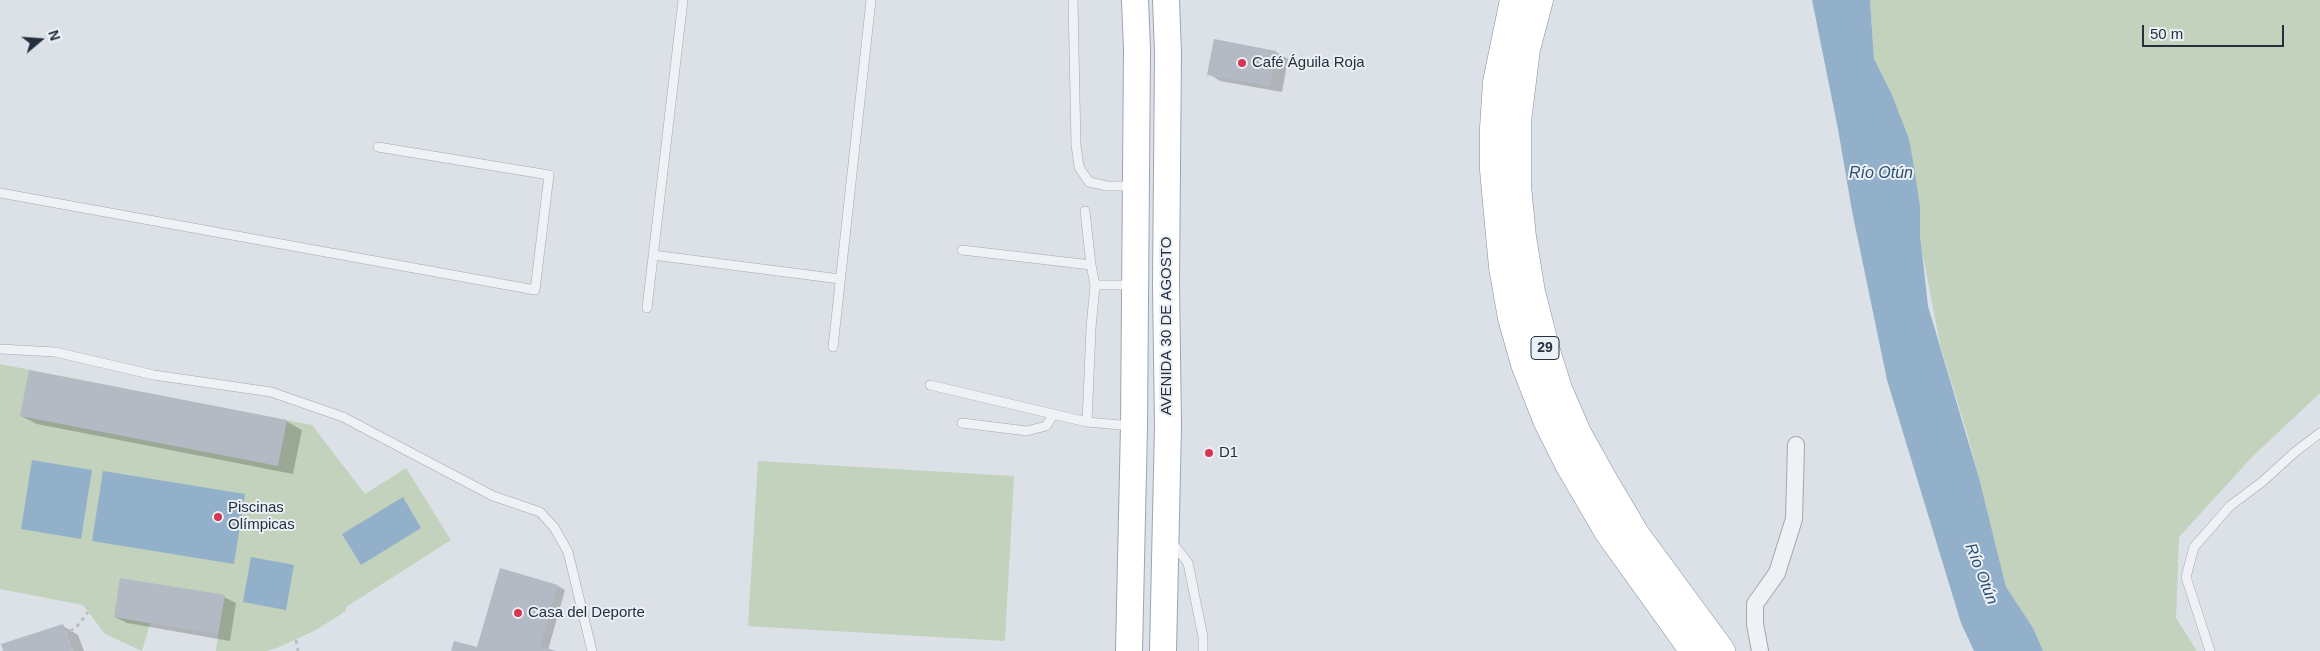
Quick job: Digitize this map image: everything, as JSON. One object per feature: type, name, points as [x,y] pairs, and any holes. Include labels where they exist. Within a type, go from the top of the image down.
[{"type":"highway","name":"29","points":[[1514,0],[1497,82],[1494,161],[1497,217],[1503,267],[1512,318],[1522,355],[1547,420],[1608,531],[1694,651]]},
{"type":"highway","name":"29","points":[[1539,0],[1526,49],[1517,121],[1516,186],[1531,292],[1546,351],[1558,388],[1577,433],[1606,485],[1635,534],[1721,651]]},
{"type":"main road","name":"AVENIDA 30 DE AGOSTO","points":[[1129,651],[1136,285],[1137,49],[1135,0]]},
{"type":"main road","name":"AVENIDA 30 DE AGOSTO","points":[[1163,651],[1166,533],[1168,52],[1166,0]]},
{"type":"street","points":[[1168,52],[1176,0]]},
{"type":"street","points":[[1760,651],[1755,624],[1755,604],[1776,573],[1794,519],[1796,445]]},
{"type":"lane","points":[[647,308],[683,0]]},
{"type":"lane","points":[[833,347],[871,0]]},
{"type":"lane","points":[[1073,0],[1076,145],[1079,167],[1089,182],[1107,186],[1136,186]]},
{"type":"lane","points":[[0,193],[535,290],[548,175],[378,147]]},
{"type":"lane","points":[[1085,211],[1091,266],[1096,285],[1091,328],[1087,422]]},
{"type":"lane","points":[[962,250],[1091,266]]},
{"type":"lane","points":[[653,255],[840,279]]},
{"type":"lane","points":[[1096,285],[1136,285]]},
{"type":"lane","points":[[0,349],[55,352],[154,375],[272,392],[343,417],[493,496],[540,512],[554,527],[568,552],[592,651]]},
{"type":"lane","points":[[930,385],[1087,422],[1134,426]]},
{"type":"lane","points":[[962,423],[1027,431],[1046,426],[1053,415]]},
{"type":"lane","points":[[2210,651],[2186,577],[2194,547],[2230,506],[2262,482],[2295,452],[2320,433]]},
{"type":"lane","points":[[1166,533],[1188,563],[1203,637],[1203,651]]},
{"type":"path","points":[[72,651],[66,632],[75,629],[88,612]]},
{"type":"path","points":[[296,640],[298,651]]},
{"type":"green space","points":[[1870,0],[2320,0],[2320,393],[2252,457],[2179,537],[2176,618],[2197,651],[2039,651],[2006,587],[1969,440],[1940,344],[1922,251],[1913,161],[1874,59]]},
{"type":"green space","name":"Piscinas Olímpicas","points":[[0,364],[312,425],[365,494],[406,468],[451,540],[346,607],[346,611],[316,630],[277,648],[267,651],[216,651],[218,635],[150,623],[142,651],[105,634],[83,605],[0,589]]},
{"type":"green space","points":[[758,461],[1014,476],[1005,641],[748,626]]},
{"type":"water","name":"Río Otún","points":[[1812,0],[1870,0],[1874,59],[1892,95],[1909,139],[1920,206],[1920,235],[1928,306],[1979,478],[2006,587],[2033,628],[2043,651],[1974,651],[1961,623],[1887,380],[1852,211],[1838,129]]},
{"type":"water","points":[[32,460],[92,470],[81,539],[21,529]]},
{"type":"water","points":[[103,471],[245,494],[234,564],[92,541]]},
{"type":"water","points":[[403,497],[421,528],[361,565],[342,534]]},
{"type":"water","points":[[251,557],[294,565],[286,610],[243,602]]},
{"type":"building","name":"Café Águila Roja","points":[[1214,39],[1276,51],[1270,86],[1207,75]]},
{"type":"building","points":[[29,370],[287,420],[278,466],[20,416]]},
{"type":"building","name":"Casa del Deporte","points":[[500,568],[558,585],[540,646],[556,651],[451,651],[454,641],[477,647]]},
{"type":"building","points":[[120,578],[225,595],[218,635],[114,617]]},
{"type":"building","points":[[63,624],[72,651],[3,651],[1,644]]},
{"type":"place","name":"Café Águila Roja","points":[[1242,63]]},
{"type":"place","name":"D1","points":[[1209,453]]},
{"type":"place","name":"Piscinas Olímpicas","points":[[218,517]]},
{"type":"place","name":"Casa del Deporte","points":[[518,613]]}]
